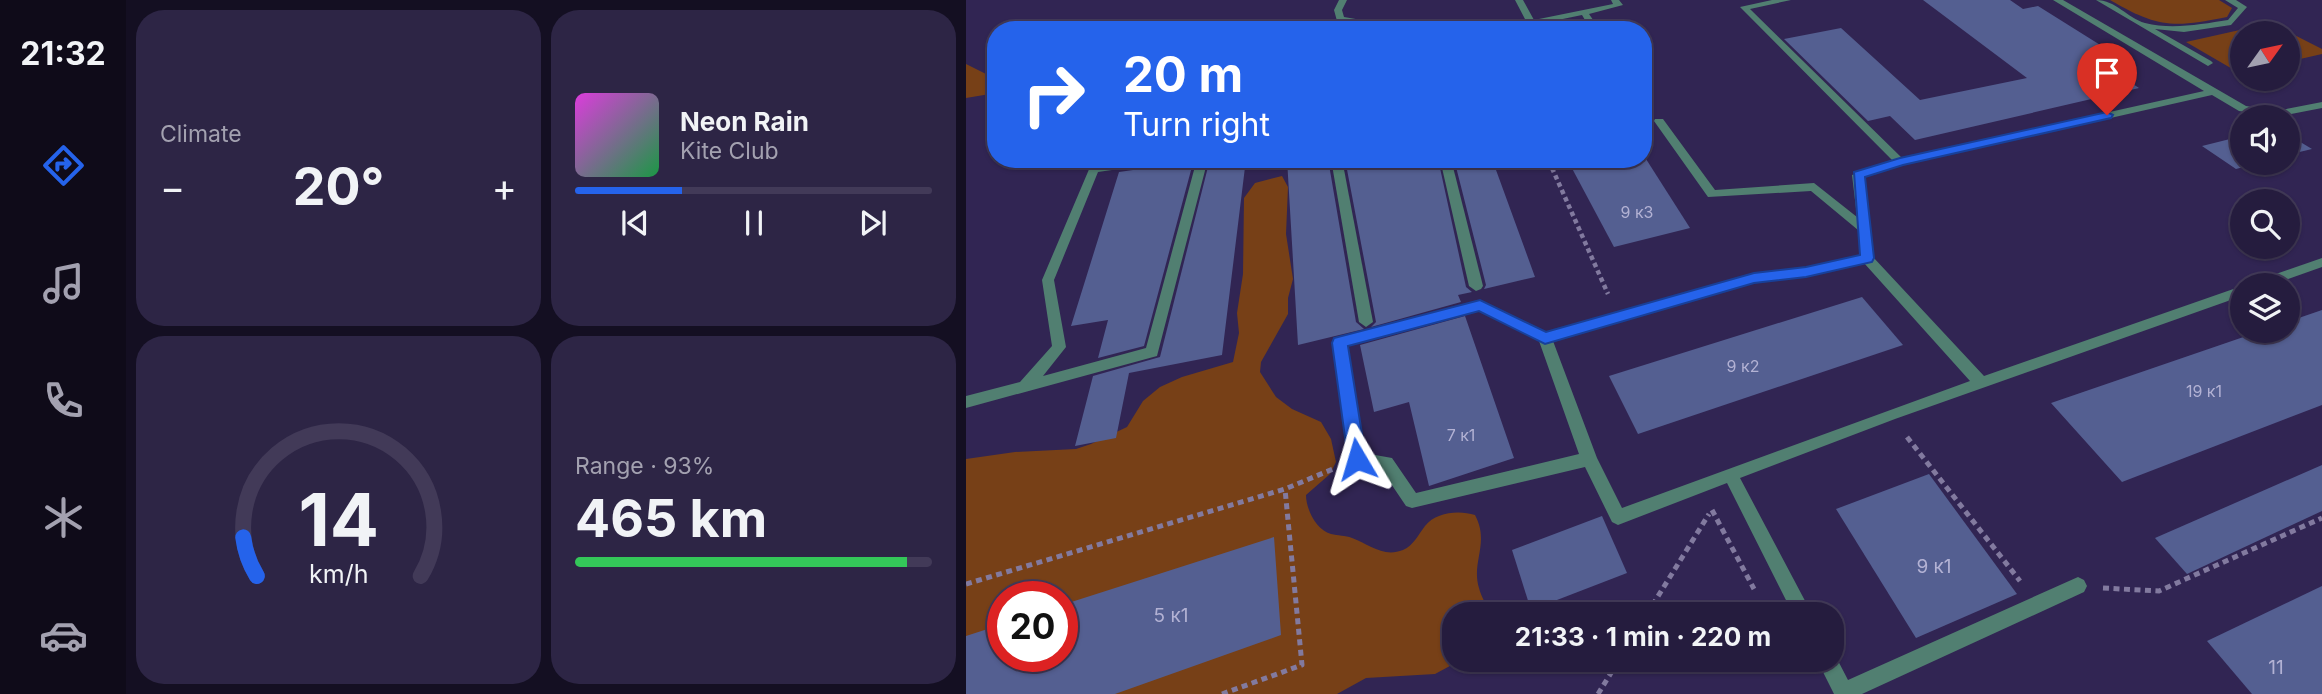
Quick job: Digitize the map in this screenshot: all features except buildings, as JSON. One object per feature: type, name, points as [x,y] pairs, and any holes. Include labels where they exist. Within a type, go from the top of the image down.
[{"type":"lane","points":[[1343,0],[1338,10],[1340,19],[1344,21]]},
{"type":"lane","points":[[1519,0],[1530,21]]},
{"type":"lane","points":[[1538,21],[1585,14],[1631,0]]},
{"type":"lane","points":[[1787,0],[1744,7],[1900,162]]},
{"type":"lane","points":[[2057,0],[2244,109],[2276,114],[2322,105]]},
{"type":"lane","points":[[2099,0],[2208,63]]},
{"type":"lane","points":[[2143,25],[2184,29],[2231,22],[2242,7],[2229,0]]},
{"type":"lane","points":[[1585,14],[1590,21]]},
{"type":"lane","points":[[1982,384],[1867,258],[1858,175],[1900,162],[2211,92]]},
{"type":"lane","points":[[1659,121],[1712,194],[1814,187],[1864,229]]},
{"type":"lane","points":[[1025,387],[1059,347],[1048,280],[1094,169],[1101,168]]},
{"type":"lane","points":[[966,402],[1152,352],[1201,168]]},
{"type":"lane","points":[[1338,168],[1366,322]]},
{"type":"lane","points":[[1447,168],[1476,286]]},
{"type":"lane","points":[[1589,460],[1412,501],[1386,463],[1357,459],[1340,343],[1480,305],[1545,338],[1754,278],[1806,272],[1867,258]]},
{"type":"lane","points":[[2291,273],[2322,262]]},
{"type":"lane","points":[[1545,338],[1589,460],[1618,517],[1697,485],[1731,476],[1890,415],[2230,295]]},
{"type":"lane","points":[[1731,476],[1797,602]]},
{"type":"lane","points":[[1833,672],[1844,693],[2078,586]]},
{"type":"path","points":[[1552,168],[1618,317]]},
{"type":"path","points":[[1890,415],[2038,604]]},
{"type":"path","points":[[966,584],[1285,489],[1357,459]]},
{"type":"path","points":[[1697,485],[1755,591]]},
{"type":"path","points":[[1222,694],[1302,665],[1285,489]]},
{"type":"path","points":[[1654,602],[1711,509]]},
{"type":"path","points":[[2078,586],[2159,591],[2322,518]]},
{"type":"path","points":[[1598,694],[1612,672]]},
{"type":"shaded area","points":[[2110,0],[2219,0],[2232,8],[2227,17],[2179,24],[2154,21]]},
{"type":"shaded area","points":[[2230,32],[2230,68],[2186,42]]},
{"type":"shaded area","points":[[2300,38],[2322,49],[2322,54],[2300,59]]},
{"type":"shaded area","points":[[966,64],[987,74],[987,94],[966,98]]},
{"type":"shaded area","points":[[1282,176],[1288,187],[1286,234],[1293,279],[1288,298],[1288,314],[1261,362],[1260,372],[1276,397],[1292,409],[1321,422],[1331,439],[1336,462],[1330,474],[1306,495],[1313,518],[1326,532],[1349,537],[1376,549],[1396,552],[1407,548],[1430,521],[1441,515],[1475,515],[1481,535],[1477,579],[1485,602],[1442,602],[1442,670],[1435,674],[1366,678],[1337,694],[966,694],[966,459],[1015,452],[1076,449],[1091,444],[1127,427],[1143,401],[1160,387],[1182,377],[1233,362],[1239,333],[1237,313],[1243,274],[1244,198],[1255,183]]},
{"type":"route","points":[[1357,459],[1340,343],[1480,305],[1545,338],[1754,278],[1806,272],[1867,258],[1858,175],[1900,162],[2107,115]]}]
